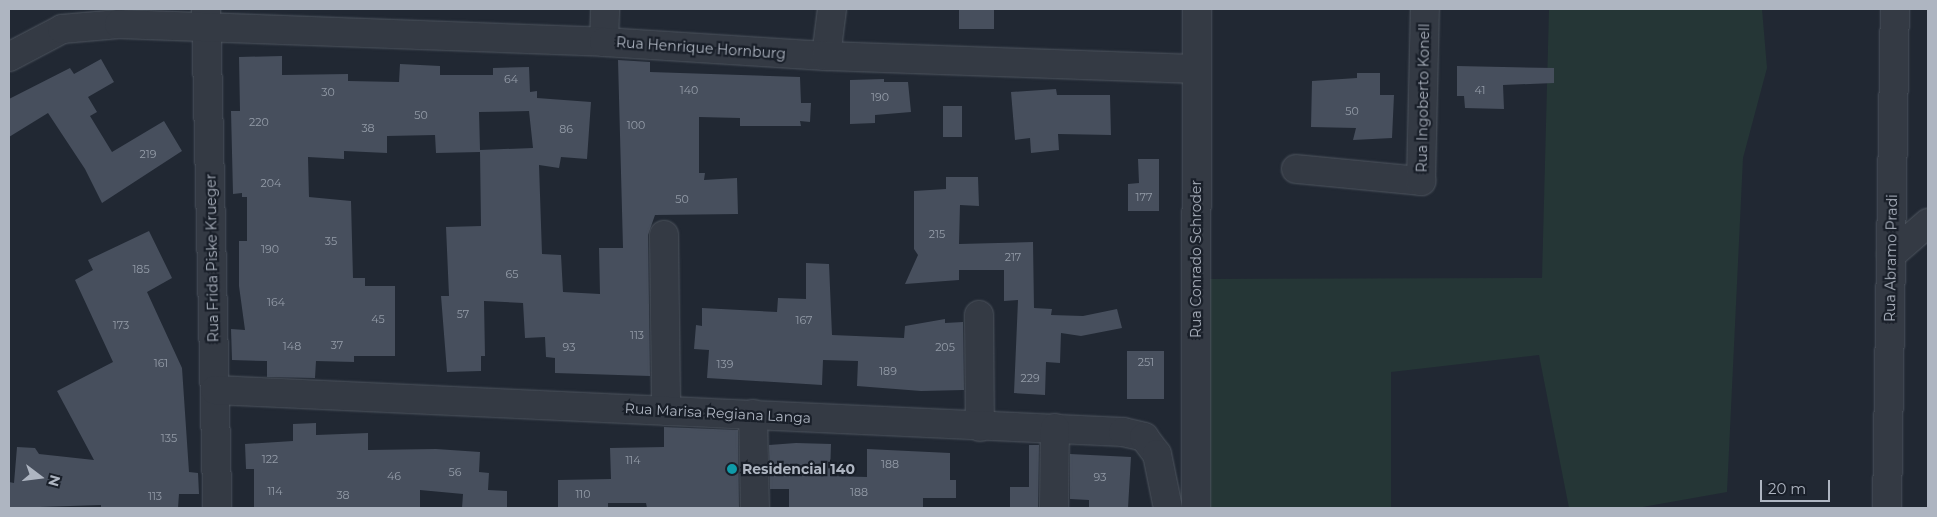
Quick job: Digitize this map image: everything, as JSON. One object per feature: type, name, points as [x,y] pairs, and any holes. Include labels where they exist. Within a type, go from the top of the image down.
[{"type":"street","points":[[604,42],[605,9]]},
{"type":"street","points":[[826,56],[832,9]]},
{"type":"street","name":"Rua Conrado Schroder","points":[[1196,508],[1197,9]]},
{"type":"street","name":"Rua Ingoberto Konell","points":[[1296,170],[1421,181],[1424,9]]},
{"type":"street","name":"Rua Abramo Pradi","points":[[1888,508],[1895,9]]},
{"type":"street","name":"Rua Henrique Hornburg","points":[[9,57],[62,29],[206,17],[826,56],[1196,69]]},
{"type":"street","name":"Rua Frida Piske Krueger","points":[[206,17],[217,508]]},
{"type":"street","points":[[1891,255],[1928,223]]},
{"type":"street","points":[[664,235],[666,411]]},
{"type":"street","points":[[980,315],[980,427]]},
{"type":"street","name":"Rua Marisa Regiana Langa","points":[[215,390],[753,414],[980,427],[1055,428],[1123,432],[1144,437],[1157,454],[1168,508]]},
{"type":"street","points":[[753,414],[755,508]]},
{"type":"street","points":[[1054,508],[1055,428]]},
{"type":"shaded area","points":[[1549,9],[1762,9],[1767,68],[1743,158],[1727,492],[1637,508],[1569,508],[1539,355],[1391,372],[1391,508],[1202,508],[1202,279],[1542,278]]},
{"type":"building","points":[[959,9],[994,9],[994,29],[959,29]]},
{"type":"building","points":[[282,56],[282,75],[348,74],[348,81],[399,82],[400,64],[440,66],[440,75],[493,75],[493,68],[529,67],[530,92],[537,91],[537,98],[591,102],[587,159],[561,157],[559,168],[539,165],[542,254],[561,255],[563,292],[600,294],[599,248],[623,248],[618,60],[650,62],[650,72],[800,77],[801,103],[811,103],[810,122],[800,121],[801,126],[740,126],[740,118],[699,117],[699,173],[705,173],[704,180],[737,178],[738,214],[655,215],[648,235],[650,376],[555,373],[555,358],[546,357],[545,337],[525,338],[523,303],[484,301],[485,356],[481,356],[481,371],[447,372],[441,296],[449,296],[446,227],[481,226],[480,152],[436,153],[435,135],[387,136],[387,153],[344,151],[344,159],[308,157],[309,197],[351,201],[353,278],[365,278],[365,286],[395,286],[395,356],[354,356],[354,362],[316,361],[315,378],[267,377],[267,361],[232,360],[231,329],[245,330],[239,286],[239,241],[247,241],[247,197],[242,197],[242,193],[233,194],[231,111],[240,111],[239,57]],"holes":[[[529,111],[533,148],[480,150],[479,112]]]},
{"type":"building","points":[[101,59],[114,82],[88,97],[97,112],[90,116],[112,152],[164,121],[182,151],[102,203],[85,169],[48,113],[9,137],[9,99],[70,68],[74,74]]},
{"type":"building","points":[[1457,66],[1554,68],[1554,83],[1503,85],[1504,109],[1465,108],[1464,96],[1457,96]]},
{"type":"building","points":[[1357,73],[1380,73],[1380,95],[1394,95],[1392,138],[1353,140],[1356,128],[1311,127],[1312,81],[1357,78]]},
{"type":"building","points":[[884,79],[884,82],[908,82],[911,112],[875,115],[875,123],[850,124],[850,80]]},
{"type":"building","points":[[1056,89],[1057,95],[1110,95],[1111,135],[1058,134],[1059,150],[1031,153],[1030,138],[1015,140],[1011,92]]},
{"type":"building","points":[[943,106],[962,106],[962,137],[943,137]]},
{"type":"building","points":[[1138,159],[1159,159],[1159,211],[1128,211],[1128,184],[1139,183]]},
{"type":"building","points":[[946,177],[978,177],[979,206],[960,205],[959,244],[1033,242],[1034,308],[1052,309],[1051,315],[1083,316],[1117,309],[1122,328],[1081,336],[1061,333],[1060,363],[1046,362],[1045,395],[1014,393],[1018,300],[1004,301],[1004,270],[959,270],[959,280],[905,284],[918,255],[914,249],[914,191],[946,189]]},
{"type":"building","points":[[149,231],[172,278],[147,292],[182,368],[189,472],[198,473],[199,494],[179,494],[178,508],[101,508],[101,505],[9,508],[9,482],[14,483],[17,447],[35,448],[39,454],[94,460],[57,391],[113,362],[75,280],[93,270],[88,260]]},
{"type":"building","points":[[806,263],[829,264],[832,335],[904,338],[905,326],[945,319],[945,323],[963,322],[964,390],[921,391],[857,386],[858,361],[823,360],[822,385],[707,378],[709,350],[694,349],[696,325],[702,326],[702,308],[777,312],[778,298],[806,299]]},
{"type":"building","points":[[1127,351],[1164,351],[1164,399],[1127,399]]},
{"type":"building","points":[[316,423],[316,435],[368,433],[368,450],[436,449],[480,452],[479,472],[489,473],[488,490],[507,491],[507,508],[462,508],[463,494],[420,490],[420,508],[254,508],[254,469],[246,469],[245,444],[293,441],[293,424]]},
{"type":"building","points":[[664,427],[738,430],[739,508],[647,508],[646,503],[608,503],[608,508],[558,508],[558,480],[611,479],[610,448],[664,447]]},
{"type":"building","points":[[796,443],[831,444],[830,476],[867,477],[867,449],[950,453],[950,480],[956,480],[956,498],[923,498],[923,508],[789,508],[789,489],[770,489],[769,445]]},
{"type":"building","points":[[1029,445],[1039,445],[1038,508],[1010,508],[1010,487],[1029,487]]},
{"type":"building","points":[[1070,454],[1131,457],[1128,508],[1089,508],[1089,500],[1070,499]]},
{"type":"place","name":"Residencial 140","points":[[732,469]]}]
